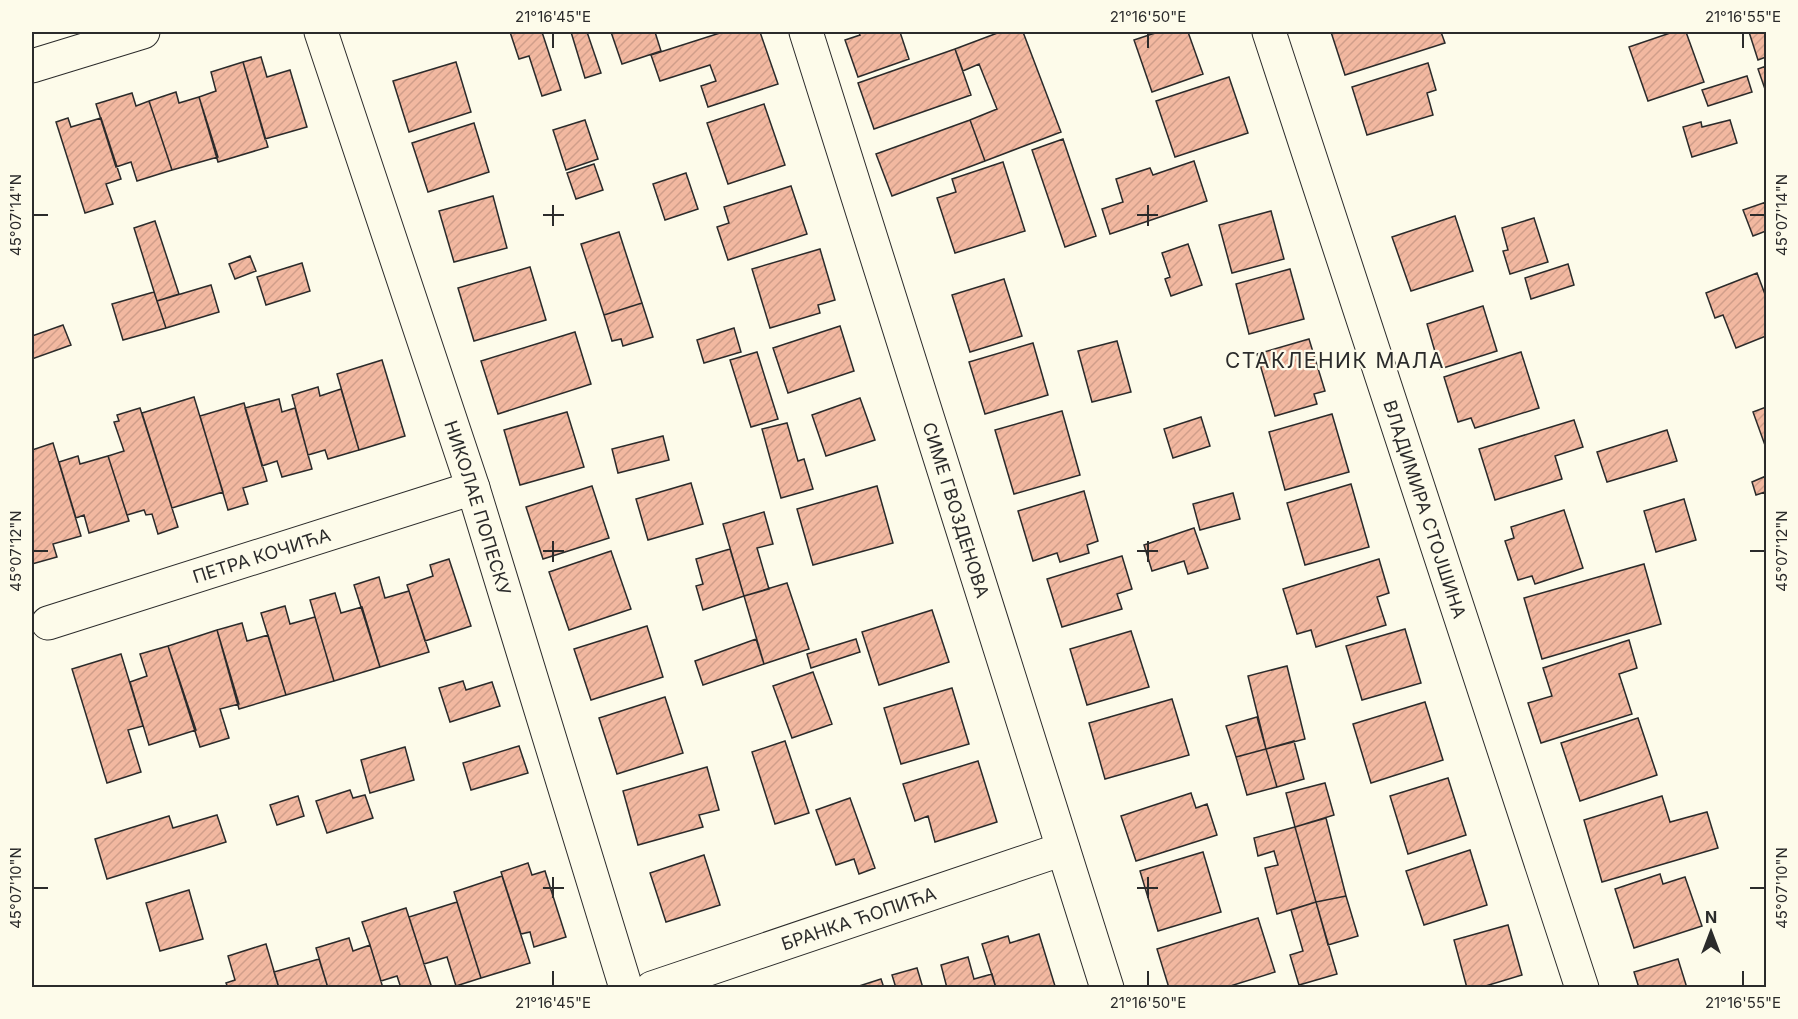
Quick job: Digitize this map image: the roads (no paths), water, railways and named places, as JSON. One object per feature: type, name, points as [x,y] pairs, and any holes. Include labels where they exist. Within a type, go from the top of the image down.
[{"type":"street","points":[[32,66],[143,32]]},
{"type":"street","name":"НИКОЛАЕ ПОПЕСКУ","points":[[321,32],[473,488],[626,987]]},
{"type":"street","name":"СИМЕ ГВОЗДЕНОВА","points":[[806,32],[1107,987]]},
{"type":"street","name":"ВЛАДИМИРА СТОЈШИНА","points":[[1269,32],[1582,987]]},
{"type":"street","name":"ПЕТРА КОЧИЋА","points":[[48,623],[473,488]]},
{"type":"street","name":"БРАНКА ЋОПИЋА","points":[[652,987],[1063,849]]},
{"type":"district","name":"СТАКЛЕНИК МАЛА","points":[[1335,360]]}]
